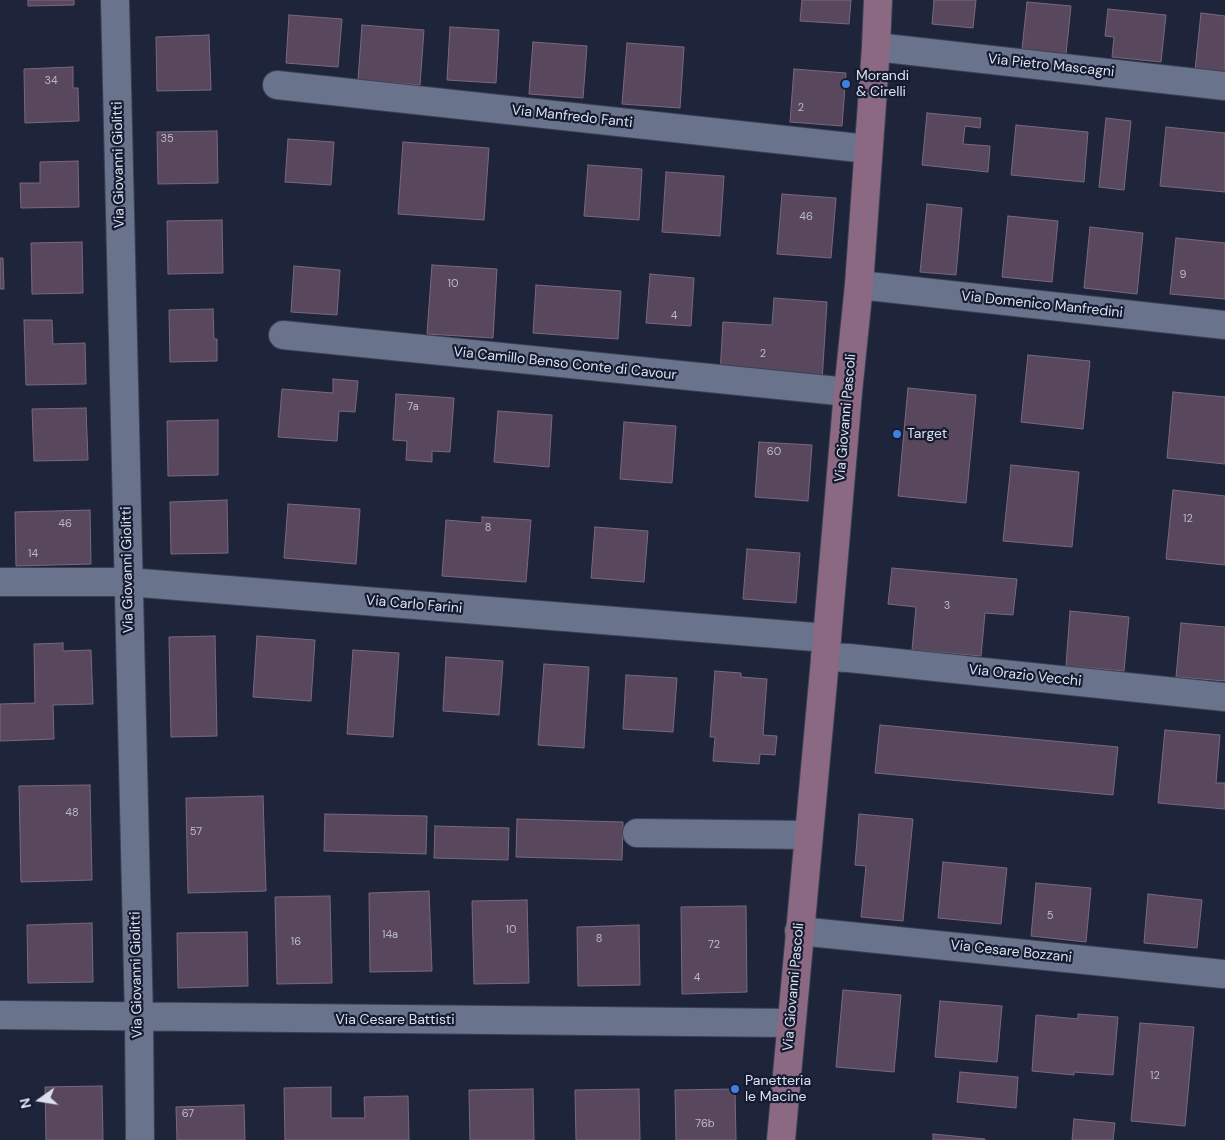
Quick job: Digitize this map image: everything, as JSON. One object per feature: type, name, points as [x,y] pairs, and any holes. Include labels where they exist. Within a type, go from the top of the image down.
[{"type":"street","name":"Via Giovanni Giolitti","points":[[115,0],[140,1140]]},
{"type":"street","name":"Via Giovanni Pascoli","points":[[781,1140],[790,1023],[859,285],[878,0]]},
{"type":"street","name":"Via Pietro Mascagni","points":[[876,47],[1225,86]]},
{"type":"street","name":"Via Manfredo Fanti","points":[[276,85],[868,149]]},
{"type":"street","name":"Via Domenico Manfredini","points":[[859,285],[1225,325]]},
{"type":"street","name":"Via Camillo Benso Conte di Cavour","points":[[283,335],[848,392]]},
{"type":"street","name":"Via Carlo Farini","points":[[0,582],[128,582],[826,647]]},
{"type":"street","name":"Via Orazio Vecchi","points":[[826,647],[849,658],[1225,697]]},
{"type":"street","points":[[637,833],[808,835]]},
{"type":"street","name":"Via Cesare Bozzani","points":[[799,931],[1223,974]]},
{"type":"street","name":"Via Cesare Battisti","points":[[0,1015],[138,1018],[790,1023]]},
{"type":"building","points":[[28,0],[74,0],[74,5],[28,6]]},
{"type":"building","points":[[802,0],[851,0],[849,24],[800,21]]},
{"type":"building","points":[[934,0],[976,0],[973,28],[932,24]]},
{"type":"building","points":[[1027,2],[1071,6],[1066,54],[1022,49]]},
{"type":"building","points":[[1108,9],[1166,15],[1161,62],[1112,57],[1114,37],[1105,36]]},
{"type":"building","points":[[1201,13],[1225,16],[1225,73],[1195,70]]},
{"type":"building","points":[[289,15],[342,19],[338,67],[286,63]]},
{"type":"building","points":[[362,25],[424,30],[420,85],[358,80]]},
{"type":"building","points":[[450,27],[499,30],[496,83],[447,80]]},
{"type":"building","points":[[209,35],[211,90],[157,91],[156,37]]},
{"type":"building","points":[[533,42],[587,46],[583,98],[529,94]]},
{"type":"building","points":[[627,43],[684,47],[680,108],[622,104]]},
{"type":"building","points":[[73,67],[73,88],[78,88],[79,121],[25,123],[24,69]]},
{"type":"building","points":[[794,69],[846,73],[842,126],[790,122]]},
{"type":"building","points":[[927,113],[981,118],[980,128],[965,126],[963,144],[990,146],[988,172],[922,165]]},
{"type":"building","points":[[1106,118],[1131,121],[1124,190],[1099,187]]},
{"type":"building","points":[[1016,125],[1088,132],[1084,182],[1011,175]]},
{"type":"building","points":[[1166,127],[1225,133],[1225,192],[1160,186]]},
{"type":"building","points":[[217,131],[218,183],[158,184],[157,132]]},
{"type":"building","points":[[288,139],[334,142],[331,185],[285,182]]},
{"type":"building","points":[[403,142],[489,148],[484,220],[398,214]]},
{"type":"building","points":[[78,161],[79,207],[21,208],[20,183],[40,183],[40,162]]},
{"type":"building","points":[[588,165],[642,169],[639,220],[584,216]]},
{"type":"building","points":[[666,172],[724,176],[720,236],[662,232]]},
{"type":"building","points":[[782,194],[836,198],[831,258],[777,254]]},
{"type":"building","points":[[927,204],[962,208],[956,275],[920,272]]},
{"type":"building","points":[[1008,216],[1058,221],[1052,282],[1002,277]]},
{"type":"building","points":[[222,220],[223,273],[168,274],[167,221]]},
{"type":"building","points":[[1090,227],[1143,233],[1137,294],[1084,288]]},
{"type":"building","points":[[1176,238],[1225,243],[1225,299],[1170,294]]},
{"type":"building","points":[[82,242],[83,293],[32,294],[31,243]]},
{"type":"building","points":[[0,258],[3,258],[4,289],[0,289]]},
{"type":"building","points":[[432,265],[497,269],[493,338],[427,334]]},
{"type":"building","points":[[294,266],[340,270],[337,315],[291,312]]},
{"type":"building","points":[[650,274],[694,278],[691,326],[646,323]]},
{"type":"building","points":[[536,285],[621,291],[618,339],[533,333]]},
{"type":"building","points":[[774,298],[827,302],[822,381],[720,374],[723,322],[772,325]]},
{"type":"building","points":[[213,309],[214,339],[217,339],[217,361],[170,362],[169,310]]},
{"type":"building","points":[[24,320],[52,320],[53,344],[85,343],[86,384],[26,385]]},
{"type":"building","points":[[1028,355],[1090,361],[1083,429],[1021,422]]},
{"type":"building","points":[[333,379],[358,381],[355,412],[339,411],[337,441],[278,437],[282,389],[333,393]]},
{"type":"building","points":[[908,388],[976,395],[966,503],[898,496]]},
{"type":"building","points":[[1173,392],[1225,397],[1225,464],[1167,458]]},
{"type":"building","points":[[396,394],[454,398],[450,452],[432,451],[432,462],[406,460],[407,441],[393,440]]},
{"type":"building","points":[[86,408],[88,460],[34,461],[32,409]]},
{"type":"building","points":[[498,411],[552,415],[549,467],[494,462]]},
{"type":"building","points":[[218,420],[218,475],[168,476],[167,421]]},
{"type":"building","points":[[624,422],[676,426],[672,483],[620,479]]},
{"type":"building","points":[[759,442],[812,445],[808,501],[755,497]]},
{"type":"building","points":[[1011,465],[1079,472],[1072,547],[1003,541]]},
{"type":"building","points":[[1173,490],[1225,496],[1225,565],[1166,559]]},
{"type":"building","points":[[227,500],[228,553],[171,554],[170,502]]},
{"type":"building","points":[[288,504],[360,509],[356,564],[284,558]]},
{"type":"building","points":[[90,510],[91,564],[16,566],[15,512]]},
{"type":"building","points":[[482,517],[531,520],[526,582],[442,576],[446,520],[482,523]]},
{"type":"building","points":[[595,527],[648,531],[644,582],[591,578]]},
{"type":"building","points":[[747,549],[800,553],[796,603],[743,599]]},
{"type":"building","points":[[892,568],[1017,579],[1013,615],[985,613],[981,656],[912,650],[916,607],[888,604]]},
{"type":"building","points":[[1070,611],[1129,617],[1124,671],[1066,666]]},
{"type":"building","points":[[1181,623],[1225,627],[1225,681],[1176,677]]},
{"type":"building","points":[[215,636],[217,736],[171,737],[169,637]]},
{"type":"building","points":[[257,636],[315,640],[311,701],[253,697]]},
{"type":"building","points":[[63,643],[63,651],[91,650],[93,704],[53,705],[54,739],[0,741],[0,704],[35,703],[34,644]]},
{"type":"building","points":[[353,650],[399,653],[393,737],[347,734]]},
{"type":"building","points":[[446,657],[503,661],[499,715],[443,711]]},
{"type":"building","points":[[544,664],[589,667],[584,748],[538,745]]},
{"type":"building","points":[[715,671],[741,673],[741,677],[767,679],[763,735],[777,736],[775,755],[760,754],[759,764],[713,761],[715,737],[710,737]]},
{"type":"building","points":[[626,675],[677,678],[673,732],[623,729]]},
{"type":"building","points":[[880,725],[1118,747],[1113,795],[875,773]]},
{"type":"building","points":[[1165,730],[1220,735],[1216,783],[1225,783],[1225,809],[1158,803]]},
{"type":"building","points":[[90,785],[92,880],[21,882],[19,786]]},
{"type":"building","points":[[263,796],[266,891],[188,893],[186,798]]},
{"type":"building","points":[[325,814],[427,816],[426,854],[324,851]]},
{"type":"building","points":[[859,814],[913,819],[903,921],[861,917],[866,866],[855,865]]},
{"type":"building","points":[[517,819],[623,822],[622,860],[516,857]]},
{"type":"building","points":[[435,826],[509,828],[508,860],[434,858]]},
{"type":"building","points":[[943,862],[1007,868],[1001,924],[938,918]]},
{"type":"building","points":[[1036,883],[1091,888],[1086,942],[1031,936]]},
{"type":"building","points":[[429,891],[432,971],[370,972],[369,893]]},
{"type":"building","points":[[1148,894],[1202,900],[1197,948],[1144,943]]},
{"type":"building","points":[[330,896],[332,983],[277,984],[275,897]]},
{"type":"building","points":[[527,900],[529,983],[474,984],[472,901]]},
{"type":"building","points":[[746,906],[747,992],[682,994],[681,907]]},
{"type":"building","points":[[92,923],[93,982],[28,983],[27,925]]},
{"type":"building","points":[[639,925],[640,985],[578,986],[577,927]]},
{"type":"building","points":[[247,932],[248,986],[178,988],[177,933]]},
{"type":"building","points":[[843,990],[901,995],[894,1072],[836,1067]]},
{"type":"building","points":[[940,1001],[1002,1006],[997,1062],[935,1057]]},
{"type":"building","points":[[1078,1014],[1118,1017],[1113,1075],[1074,1072],[1074,1075],[1032,1071],[1036,1015],[1078,1019]]},
{"type":"building","points":[[1140,1023],[1194,1027],[1185,1126],[1131,1121]]},
{"type":"building","points":[[960,1072],[1018,1077],[1016,1108],[957,1102]]},
{"type":"building","points":[[102,1086],[103,1140],[46,1140],[45,1087]]},
{"type":"building","points":[[331,1087],[331,1118],[365,1118],[364,1097],[408,1096],[409,1140],[285,1140],[284,1088]]},
{"type":"building","points":[[533,1089],[534,1140],[470,1140],[469,1090]]},
{"type":"building","points":[[639,1089],[640,1140],[576,1140],[575,1090]]},
{"type":"building","points":[[735,1089],[736,1140],[676,1140],[675,1090]]},
{"type":"building","points":[[244,1105],[245,1140],[177,1140],[176,1107]]},
{"type":"building","points":[[1074,1119],[1115,1123],[1113,1140],[1072,1140]]},
{"type":"building","points":[[933,1134],[985,1139],[985,1140],[933,1140]]},
{"type":"place","name":"Morandi & Cirelli","points":[[846,84]]},
{"type":"place","name":"Target","points":[[897,434]]},
{"type":"place","name":"Panetteria le Macine","points":[[735,1089]]}]
